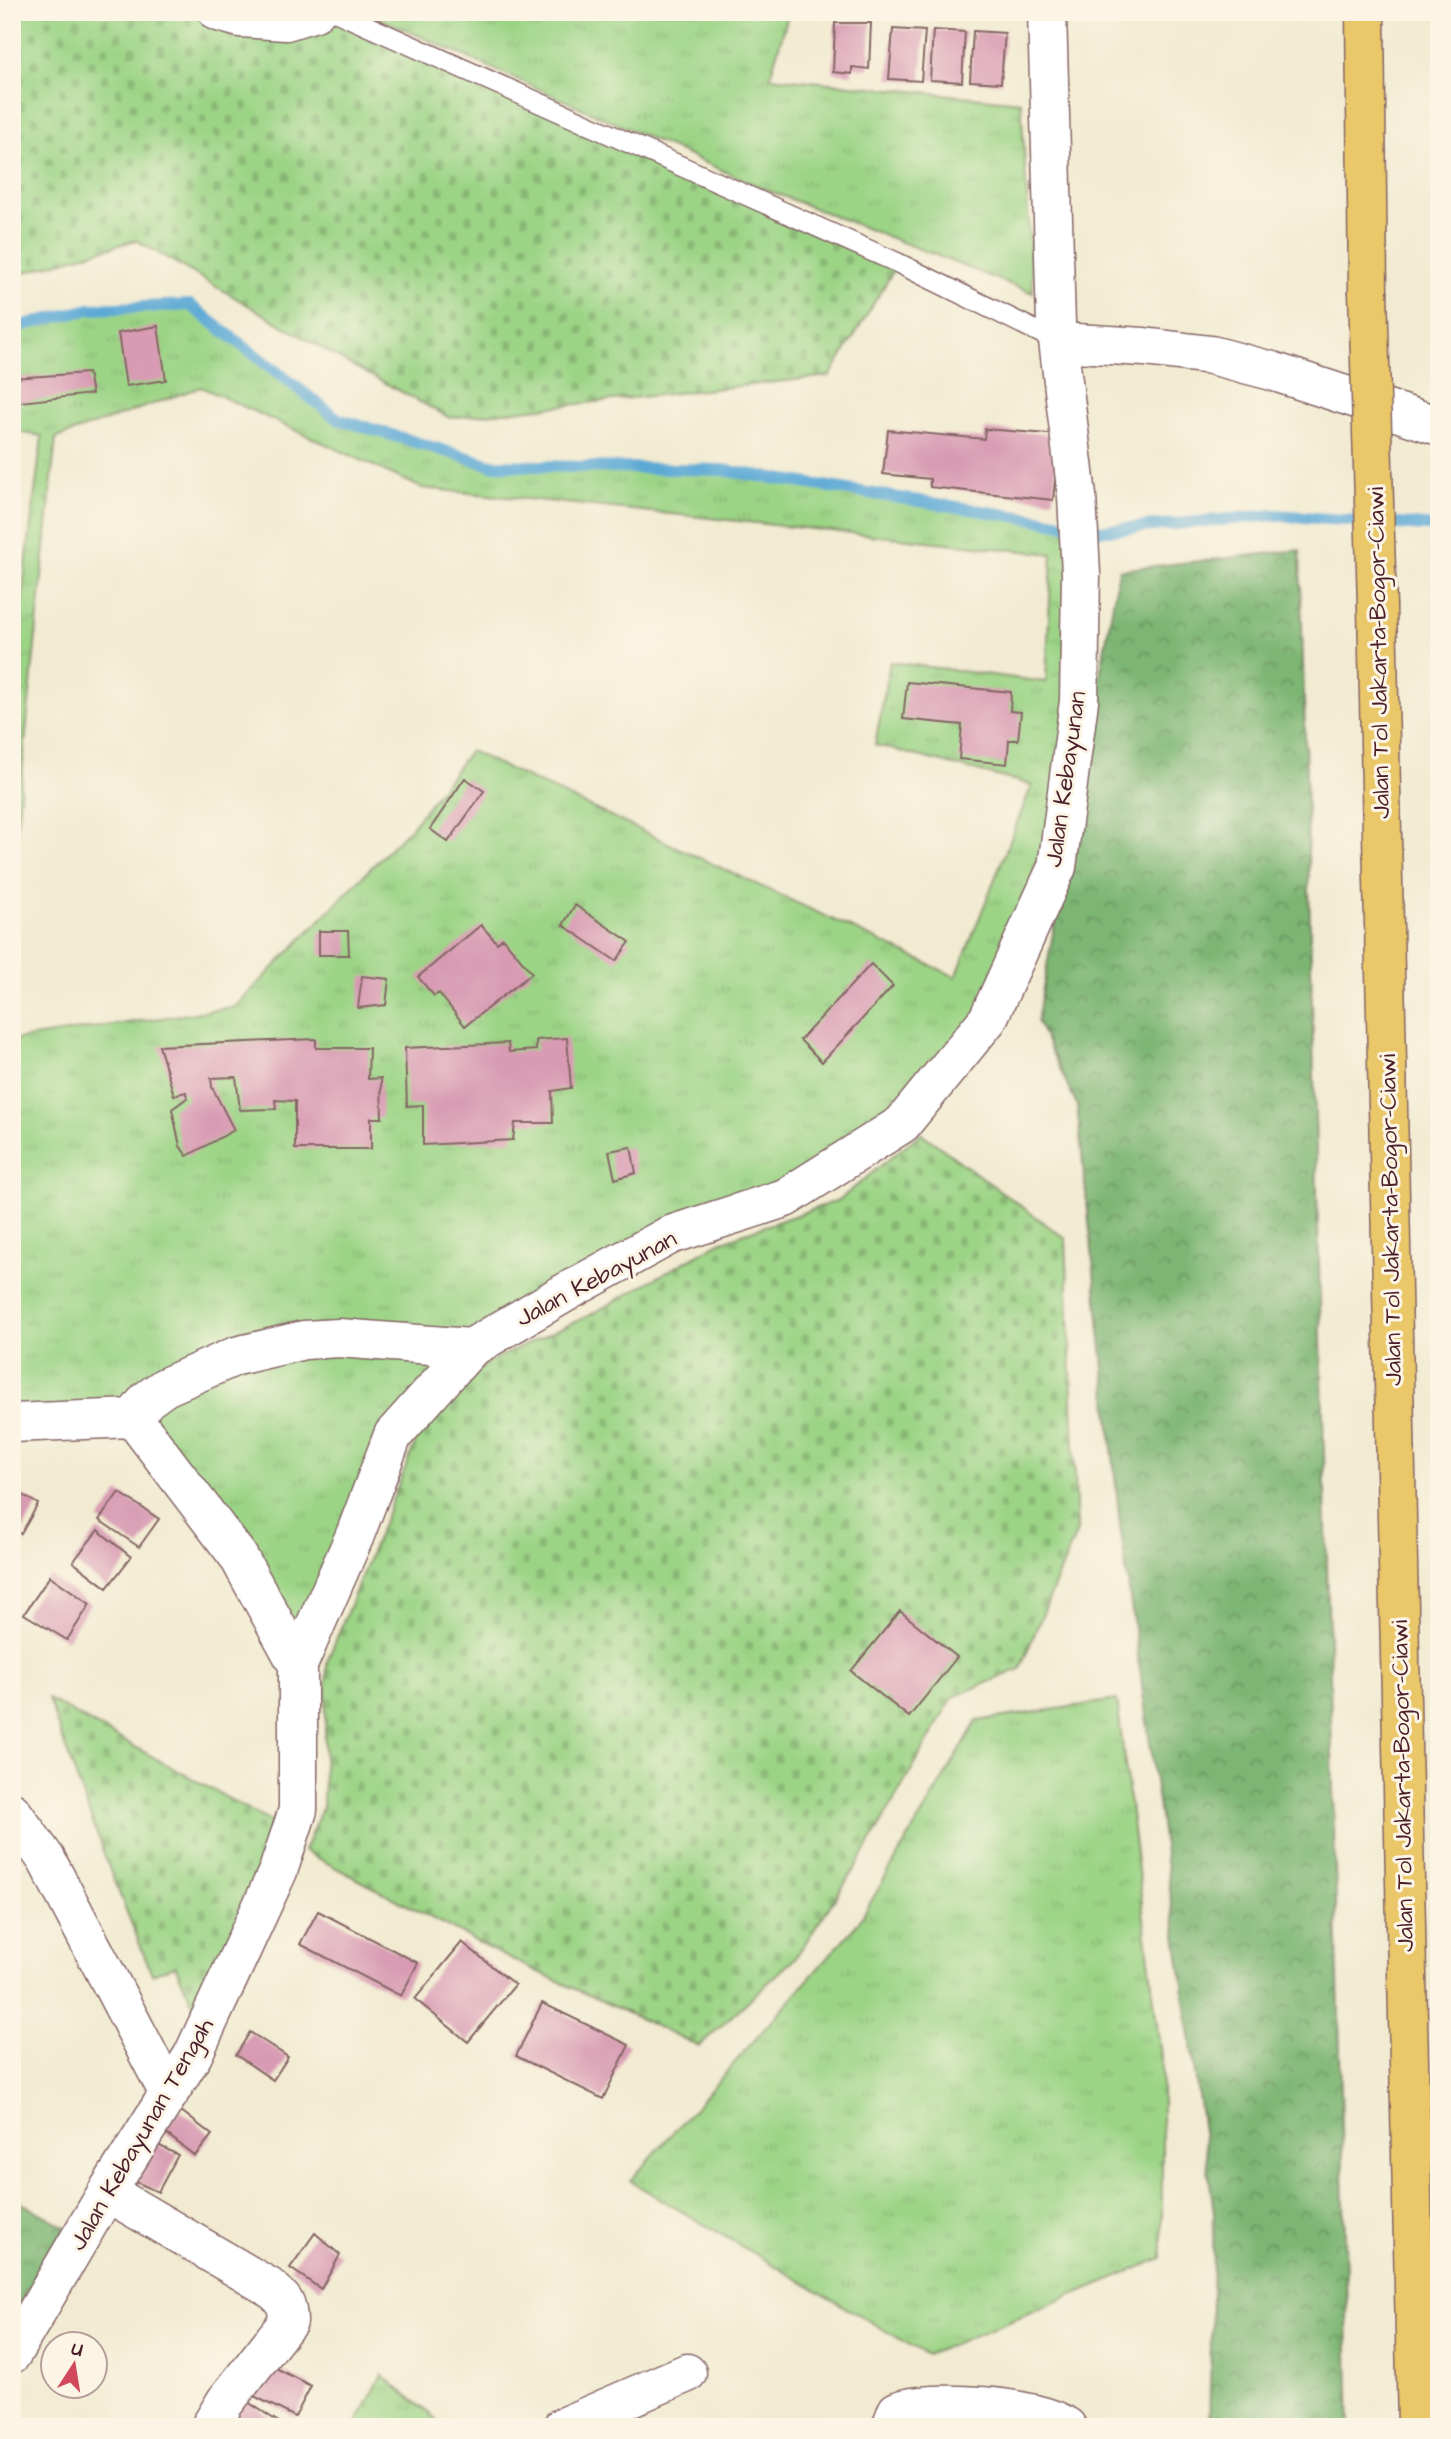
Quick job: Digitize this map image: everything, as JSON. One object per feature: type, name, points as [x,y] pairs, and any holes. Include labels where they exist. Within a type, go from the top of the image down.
[{"type":"highway","name":"Jalan Tol Jakarta–Bogor–Ciawi","points":[[1365,12],[1368,291],[1417,2427]]},
{"type":"street","points":[[218,12],[240,19],[286,21],[315,12]]},
{"type":"street","name":"Jalan Kebayunan","points":[[471,1348],[670,1236],[785,1198],[902,1124],[988,1019],[1057,867],[1079,701],[1081,574],[1077,496],[1056,324],[1047,12]]},
{"type":"street","points":[[1059,342],[1144,347],[1211,355],[1272,371],[1439,426]]},
{"type":"street","points":[[12,1423],[133,1418],[147,1401],[164,1387],[236,1356],[304,1340],[339,1338],[471,1348]]},
{"type":"street","name":"Jalan Kebayunan Tengah","points":[[12,2354],[107,2192],[169,2094],[197,2059],[278,1871],[298,1810],[298,1665],[355,1535],[393,1435],[471,1348]]},
{"type":"street","name":"Jalan Kebayunan Tengah","points":[[133,1418],[237,1556],[298,1665]]},
{"type":"street","points":[[12,1812],[46,1858],[169,2094]]},
{"type":"street","points":[[107,2192],[269,2287],[284,2299],[288,2308],[288,2322],[225,2402],[210,2427]]},
{"type":"street","points":[[562,2427],[687,2373]]},
{"type":"street","points":[[891,2427],[897,2411],[951,2405],[982,2406],[1039,2416],[1067,2427]]},
{"type":"lane","points":[[336,12],[898,263],[1059,342]]},
{"type":"green space","points":[[12,12],[315,12],[898,263],[830,376],[450,418],[349,364],[136,240],[12,276]]},
{"type":"green space","points":[[365,12],[789,12],[770,77],[1021,102],[1033,293],[762,188]]},
{"type":"green space","points":[[190,305],[338,419],[492,465],[722,470],[1058,523],[1086,532],[1057,867],[988,1019],[902,1124],[568,1291],[393,1435],[298,1665],[133,1418],[12,1423],[12,1040],[235,1007],[412,826],[470,751],[956,977],[1032,785],[875,745],[890,662],[1046,682],[1052,554],[422,488],[201,387],[56,438],[12,872],[12,729],[24,581],[42,436],[12,431],[12,328],[90,309]]},
{"type":"green space","points":[[1300,550],[1350,2427],[1209,2427],[1214,2212],[1120,1525],[1077,1105],[1037,1021],[1119,570]]},
{"type":"green space","points":[[921,1133],[1066,1239],[1077,1531],[1020,1669],[953,1697],[858,1864],[795,1958],[699,2046],[506,1957],[304,1851],[323,1806],[327,1662],[421,1429],[488,1362],[590,1315],[720,1242],[839,1200]]},
{"type":"green space","points":[[48,1699],[276,1825],[198,2014],[175,1966],[152,1974],[111,1873]]},
{"type":"green space","points":[[1117,1700],[1162,2065],[1162,2258],[927,2355],[630,2181],[859,1922],[977,1721]]},
{"type":"green space","points":[[12,2198],[66,2227],[12,2315]]},
{"type":"green space","points":[[382,2375],[436,2419],[432,2427],[355,2427]]},
{"type":"building","points":[[835,23],[871,23],[869,69],[852,67],[852,74],[833,72]]},
{"type":"building","points":[[893,29],[925,31],[921,81],[889,79]]},
{"type":"building","points":[[933,30],[965,32],[962,82],[930,80]]},
{"type":"building","points":[[973,31],[1005,33],[1001,83],[970,81]]},
{"type":"building","points":[[158,326],[166,380],[126,386],[118,333]]},
{"type":"building","points":[[88,373],[92,394],[12,403],[12,378]]},
{"type":"building","points":[[985,429],[1060,435],[1053,500],[930,487],[930,479],[883,474],[888,430],[984,439]]},
{"type":"building","points":[[907,682],[1011,692],[1010,711],[1021,712],[1018,740],[1009,740],[1007,764],[959,759],[962,725],[903,719]]},
{"type":"building","points":[[465,778],[484,791],[448,842],[430,829]]},
{"type":"building","points":[[575,905],[630,942],[616,961],[563,925]]},
{"type":"building","points":[[481,925],[497,943],[503,938],[532,973],[465,1026],[439,993],[434,996],[418,977]]},
{"type":"building","points":[[319,931],[348,931],[349,955],[319,955]]},
{"type":"building","points":[[871,964],[893,986],[822,1062],[800,1040]]},
{"type":"building","points":[[362,976],[389,979],[386,1005],[358,1008]]},
{"type":"building","points":[[567,1038],[571,1088],[552,1091],[553,1123],[515,1123],[513,1140],[423,1145],[423,1105],[407,1106],[405,1048],[508,1043],[509,1052],[536,1050],[536,1040]]},
{"type":"building","points":[[316,1039],[316,1048],[369,1048],[368,1079],[381,1078],[382,1118],[371,1118],[371,1149],[295,1149],[295,1101],[275,1100],[276,1109],[240,1110],[236,1077],[211,1078],[212,1087],[234,1130],[187,1156],[180,1146],[172,1109],[187,1098],[186,1092],[174,1095],[159,1046]]},
{"type":"building","points":[[631,1147],[636,1173],[615,1179],[609,1151]]},
{"type":"building","points":[[12,1489],[38,1504],[21,1534],[12,1529]]},
{"type":"building","points":[[119,1492],[159,1519],[139,1547],[99,1520]]},
{"type":"building","points":[[98,1530],[131,1557],[107,1588],[73,1562]]},
{"type":"building","points":[[50,1576],[90,1604],[67,1640],[24,1614]]},
{"type":"building","points":[[900,1611],[957,1657],[909,1717],[851,1671]]},
{"type":"building","points":[[318,1911],[418,1963],[401,1996],[300,1944]]},
{"type":"building","points":[[462,1942],[515,1985],[468,2042],[415,1999]]},
{"type":"building","points":[[542,2003],[629,2045],[603,2099],[516,2056]]},
{"type":"building","points":[[250,2032],[288,2057],[273,2080],[236,2055]]},
{"type":"building","points":[[180,2110],[212,2135],[195,2156],[163,2131]]},
{"type":"building","points":[[156,2144],[178,2155],[158,2192],[136,2182]]},
{"type":"building","points":[[315,2233],[340,2255],[321,2289],[290,2268]]},
{"type":"building","points":[[264,2362],[311,2386],[295,2417],[248,2393]]},
{"type":"building","points":[[245,2400],[280,2423],[277,2427],[227,2427]]},
{"type":"waterway","points":[[12,328],[90,309],[190,305],[338,419],[492,465],[722,470],[1058,523],[1086,532],[1275,515],[1439,527]]}]
